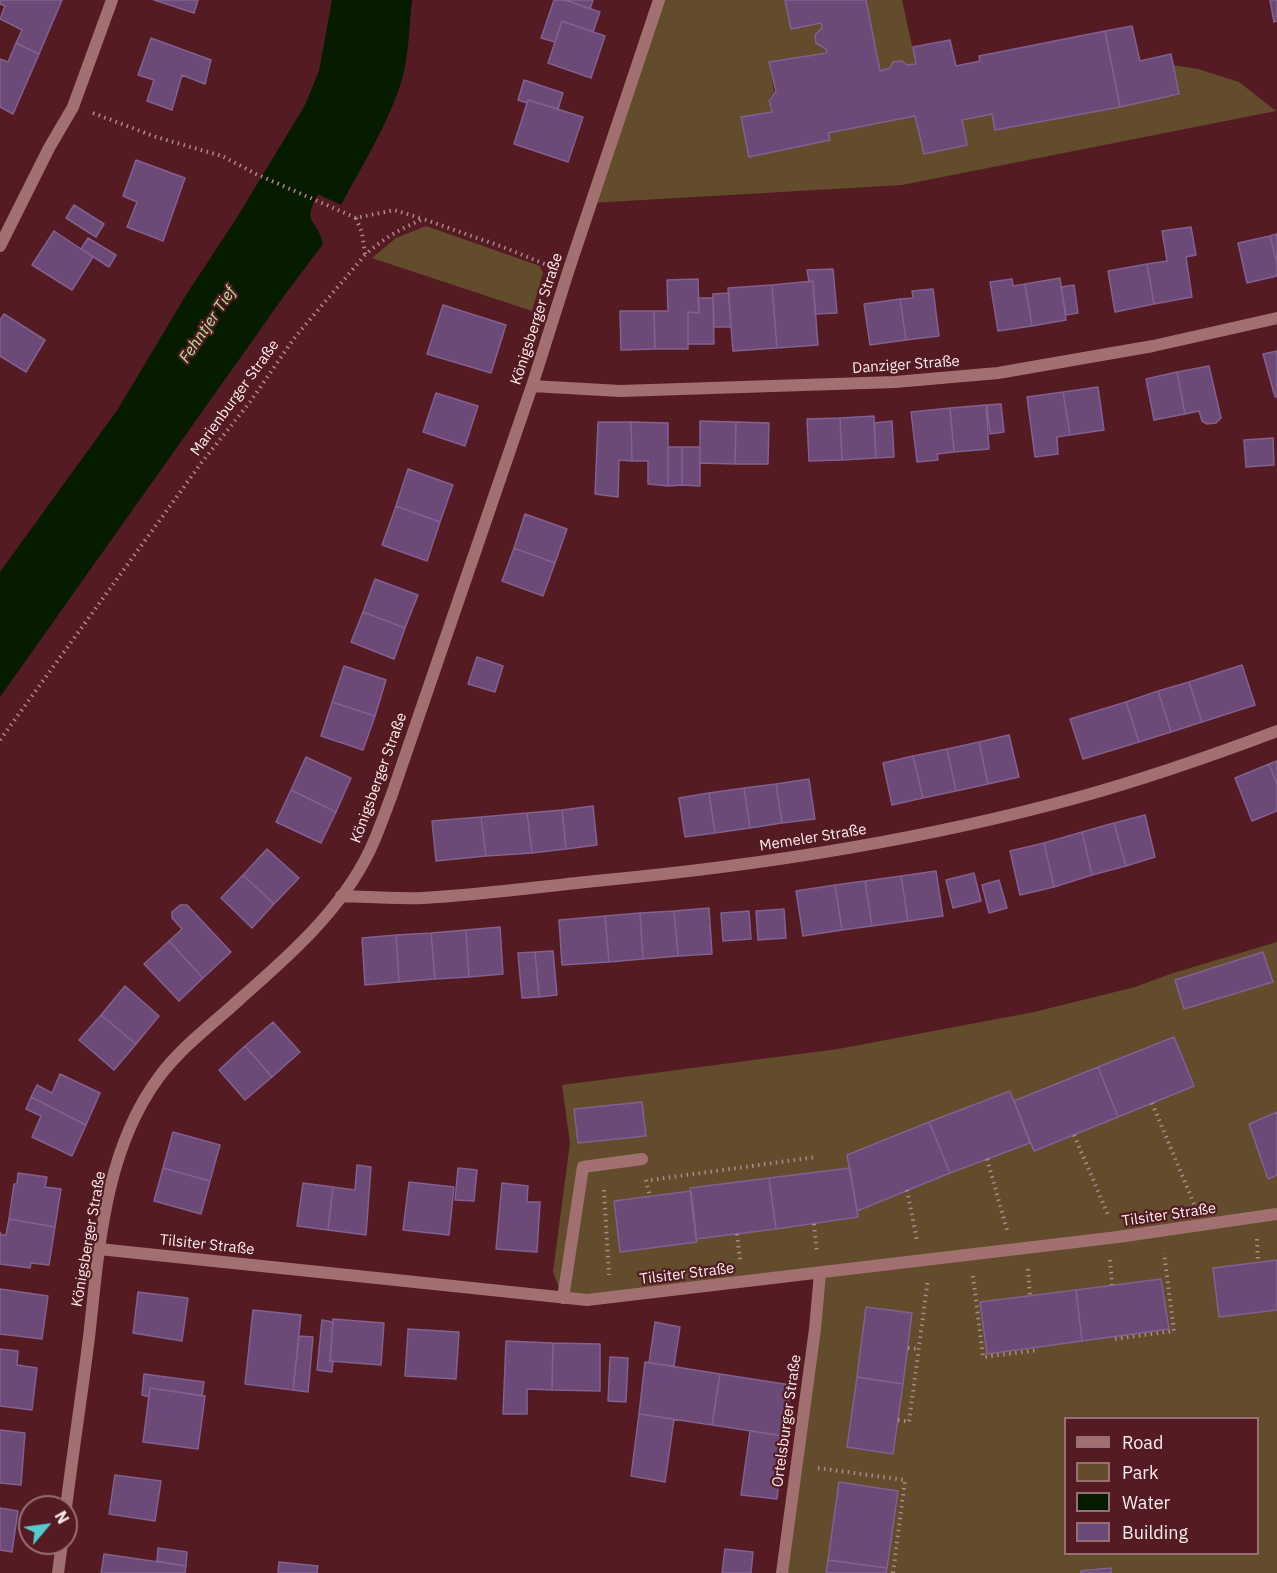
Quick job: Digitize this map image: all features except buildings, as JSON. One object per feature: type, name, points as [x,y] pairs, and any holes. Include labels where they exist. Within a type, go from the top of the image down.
[{"type":"street","points":[[0,246],[49,148],[73,107],[112,0]]},
{"type":"street","name":"Königsberger Straße","points":[[68,1495],[99,1249],[121,1150],[142,1102],[175,1056],[306,938],[341,896],[369,852],[391,797],[532,386],[659,0]]},
{"type":"street","name":"Danziger Straße","points":[[532,386],[620,391],[895,382],[987,374],[1153,346],[1277,318]]},
{"type":"street","name":"Memeler Straße","points":[[341,896],[424,898],[606,880],[723,867],[878,842],[974,823],[1077,797],[1181,765],[1277,731]]},
{"type":"street","points":[[562,1298],[583,1167],[642,1159]]},
{"type":"street","name":"Tilsiter Straße","points":[[99,1249],[587,1300],[1118,1237],[1277,1214]]},
{"type":"street","name":"Ortelsburger Straße","points":[[782,1573],[815,1329],[820,1273]]},
{"type":"street","points":[[58,1573],[60,1555]]},
{"type":"path","points":[[73,107],[105,116],[156,137],[222,156],[256,174],[356,218],[394,210],[536,260],[567,275]]},
{"type":"path","points":[[356,218],[362,233],[365,255]]},
{"type":"path","name":"Marienburger Straße","points":[[0,740],[295,337],[365,255],[392,234],[423,219]]},
{"type":"path","points":[[1152,1103],[1203,1226]]},
{"type":"path","points":[[1074,1135],[1118,1237]]},
{"type":"path","points":[[636,1182],[816,1157]]},
{"type":"path","points":[[987,1159],[1012,1249]]},
{"type":"path","points":[[603,1164],[610,1298]]},
{"type":"path","points":[[646,1180],[650,1197]]},
{"type":"path","points":[[898,1420],[909,1422],[919,1349],[926,1260],[907,1190]]},
{"type":"path","points":[[1115,1339],[1174,1331],[1161,1231]]},
{"type":"path","points":[[971,1254],[983,1357],[1039,1350]]},
{"type":"path","points":[[908,1348],[919,1349]]},
{"type":"path","points":[[796,1466],[905,1480],[893,1573]]},
{"type":"green space","points":[[660,0],[785,0],[792,29],[821,23],[822,28],[816,43],[826,49],[827,53],[769,62],[774,91],[768,101],[771,112],[741,118],[750,156],[829,140],[828,133],[915,116],[924,154],[967,145],[962,120],[992,114],[995,130],[1179,95],[1173,65],[1198,69],[1239,82],[1276,111],[902,185],[591,203]]},
{"type":"green space","points":[[866,0],[902,0],[916,64],[907,65],[901,61],[894,62],[890,68],[880,71]]},
{"type":"green space","points":[[426,226],[540,266],[543,273],[532,311],[372,258],[396,238]]},
{"type":"green space","points":[[1277,942],[1277,1573],[782,1573],[819,1273],[563,1298],[553,1272],[570,1143],[562,1085],[838,1049],[1034,1012],[1135,987],[1173,973]]},
{"type":"water","name":"Fehntjer Tief","points":[[332,0],[412,0],[404,73],[381,130],[341,205],[318,194],[311,216],[323,244],[0,697],[0,572],[118,409],[186,295],[236,219],[305,105],[319,71]]}]
